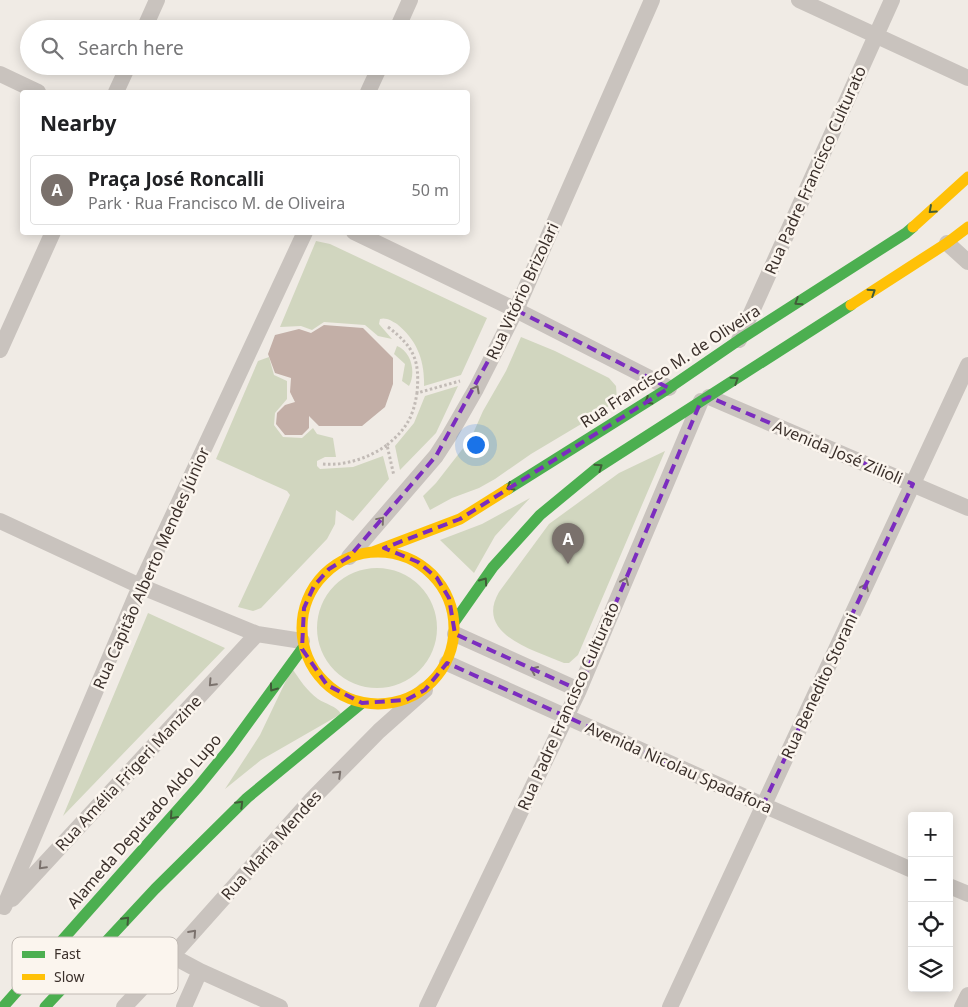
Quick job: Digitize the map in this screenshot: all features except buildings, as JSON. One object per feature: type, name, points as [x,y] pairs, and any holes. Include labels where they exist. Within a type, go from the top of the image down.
[{"type":"main road","name":"Rua Francisco M. de Oliveira","points":[[373,552],[416,538],[460,519],[669,388],[739,340],[906,232],[968,178]]},
{"type":"main road","points":[[455,627],[449,598],[437,578],[418,562],[396,553],[373,552],[350,557],[329,569],[314,586],[304,608],[302,645],[314,670],[327,685],[343,696],[362,703],[384,704],[406,700],[425,690],[438,678],[447,663],[455,627],[494,567],[540,515],[597,468],[968,228]]},
{"type":"main road","name":"Alameda Deputado Aldo Lupo","points":[[65,937],[229,750],[302,645]]},
{"type":"main road","points":[[110,937],[155,889],[246,798],[362,703]]},
{"type":"main road","name":"Alameda Deputado Aldo Lupo","points":[[3,1007],[15,994]]},
{"type":"main road","points":[[45,1007],[57,994]]},
{"type":"street","points":[[148,20],[157,0]]},
{"type":"street","points":[[401,20],[410,0]]},
{"type":"street","name":"Rua Vitório Brizolari","points":[[350,557],[436,456],[476,389],[516,310],[652,0]]},
{"type":"street","points":[[799,0],[968,78]]},
{"type":"street","name":"Rua Padre Francisco Culturato","points":[[739,340],[892,0]]},
{"type":"street","points":[[0,74],[34,90]]},
{"type":"street","points":[[117,90],[124,75]]},
{"type":"street","points":[[369,90],[376,75]]},
{"type":"street","points":[[0,350],[52,235]]},
{"type":"street","name":"Rua Capitão Alberto Mendes Júnior","points":[[2,910],[140,586],[304,235]]},
{"type":"street","points":[[360,235],[516,310],[669,388]]},
{"type":"street","points":[[947,243],[968,262]]},
{"type":"street","name":"Rua Benedito Storani","points":[[670,1007],[968,365]]},
{"type":"street","name":"Rua Padre Francisco Culturato","points":[[427,1007],[579,690],[705,399]]},
{"type":"street","name":"Avenida José Zilioli","points":[[705,399],[968,508]]},
{"type":"street","points":[[0,521],[140,586],[257,634],[302,645]]},
{"type":"street","points":[[455,627],[579,690]]},
{"type":"street","name":"Rua Amélia Frigeri Manzine","points":[[2,910],[257,634]]},
{"type":"street","name":"Avenida Nicolau Spadafora","points":[[447,663],[908,868]]},
{"type":"street","name":"Rua Maria Mendes","points":[[178,949],[312,799],[379,732],[425,690]]},
{"type":"street","points":[[953,888],[968,894]]},
{"type":"street","points":[[178,959],[280,1007]]},
{"type":"street","points":[[184,1007],[200,971]]},
{"type":"street","name":"Rua Maria Mendes","points":[[124,1007],[136,994]]},
{"type":"street","points":[[962,1007],[968,994]]},
{"type":"path","points":[[323,464],[340,463],[376,453],[400,434],[411,417],[418,382],[416,360],[405,341],[388,327]]},
{"type":"path","points":[[417,393],[458,380],[476,389]]},
{"type":"path","points":[[387,445],[394,476],[408,488]]},
{"type":"highlighted area","points":[[516,310],[669,388],[460,519],[384,548],[418,562],[437,578],[449,598],[455,634],[579,690],[701,401],[709,397],[913,484],[763,805],[447,663],[425,690],[406,700],[362,703],[327,685],[302,649],[304,608],[314,586],[329,569],[349,557],[436,456]]},
{"type":"green space","points":[[316,241],[330,244],[487,318],[461,375],[424,386],[423,368],[415,344],[404,330],[387,319],[380,319],[379,324],[392,339],[378,336],[365,325],[324,322],[312,330],[301,326],[280,327]]},
{"type":"green space","points":[[521,337],[555,351],[609,378],[616,386],[617,400],[495,479],[430,510],[423,496],[436,483],[471,438],[483,411],[506,371]]},
{"type":"green space","points":[[397,346],[406,353],[411,363],[412,375],[409,386],[402,381],[405,364],[394,354]]},
{"type":"green space","points":[[269,357],[274,375],[287,381],[287,399],[275,413],[274,425],[283,437],[302,438],[313,428],[317,434],[333,438],[336,457],[325,457],[317,461],[317,466],[320,469],[353,467],[383,456],[389,479],[353,521],[336,510],[335,524],[327,539],[261,608],[253,611],[238,607],[290,495],[287,491],[216,459],[258,361]]},
{"type":"green space","points":[[458,386],[436,433],[400,470],[395,446],[414,423],[425,396]]},
{"type":"green space","points":[[665,451],[578,655],[569,663],[564,663],[511,639],[501,630],[495,619],[493,607],[499,592],[549,524],[619,473]]},
{"type":"green space","points":[[530,498],[495,536],[474,573],[440,540],[482,524]]},
{"type":"green space","points":[[377,568],[389,569],[400,573],[410,578],[419,586],[427,595],[432,605],[436,616],[436,640],[432,651],[427,661],[419,670],[410,678],[400,683],[389,687],[377,688],[365,687],[354,683],[344,678],[335,670],[327,661],[322,651],[318,640],[317,628],[318,616],[322,605],[327,595],[335,586],[344,578],[354,573],[365,569]]},
{"type":"green space","points":[[148,613],[225,648],[63,816]]},
{"type":"green space","points":[[292,668],[310,692],[318,699],[337,709],[341,714],[261,760],[225,789],[260,735]]},
{"type":"traffic: fast","points":[[508,489],[669,388],[739,340],[913,227]]},
{"type":"traffic: fast","points":[[455,621],[493,567],[540,515],[597,468],[851,305]]},
{"type":"traffic: fast","points":[[65,937],[198,787],[229,749],[302,649]]},
{"type":"traffic: fast","points":[[110,937],[155,889],[247,798],[362,703]]},
{"type":"traffic: fast","points":[[3,1007],[15,994]]},
{"type":"traffic: fast","points":[[45,1007],[57,994]]},
{"type":"traffic: slow","points":[[913,227],[968,177]]},
{"type":"traffic: slow","points":[[851,305],[947,243],[968,227]]},
{"type":"traffic: slow","points":[[373,552],[460,519],[508,489]]},
{"type":"traffic: slow","points":[[378,552],[393,553],[407,557],[420,564],[432,574],[442,586],[449,599],[453,613],[454,628],[453,643],[449,657],[442,670],[432,682],[420,692],[407,699],[393,703],[378,704],[363,703],[349,699],[336,692],[324,682],[314,670],[307,657],[303,643],[302,628],[303,613],[307,599],[314,586],[324,574],[336,564],[349,557],[363,553],[378,552]]},
{"type":"place","name":"Praça José Roncalli","points":[[568,564]]}]
